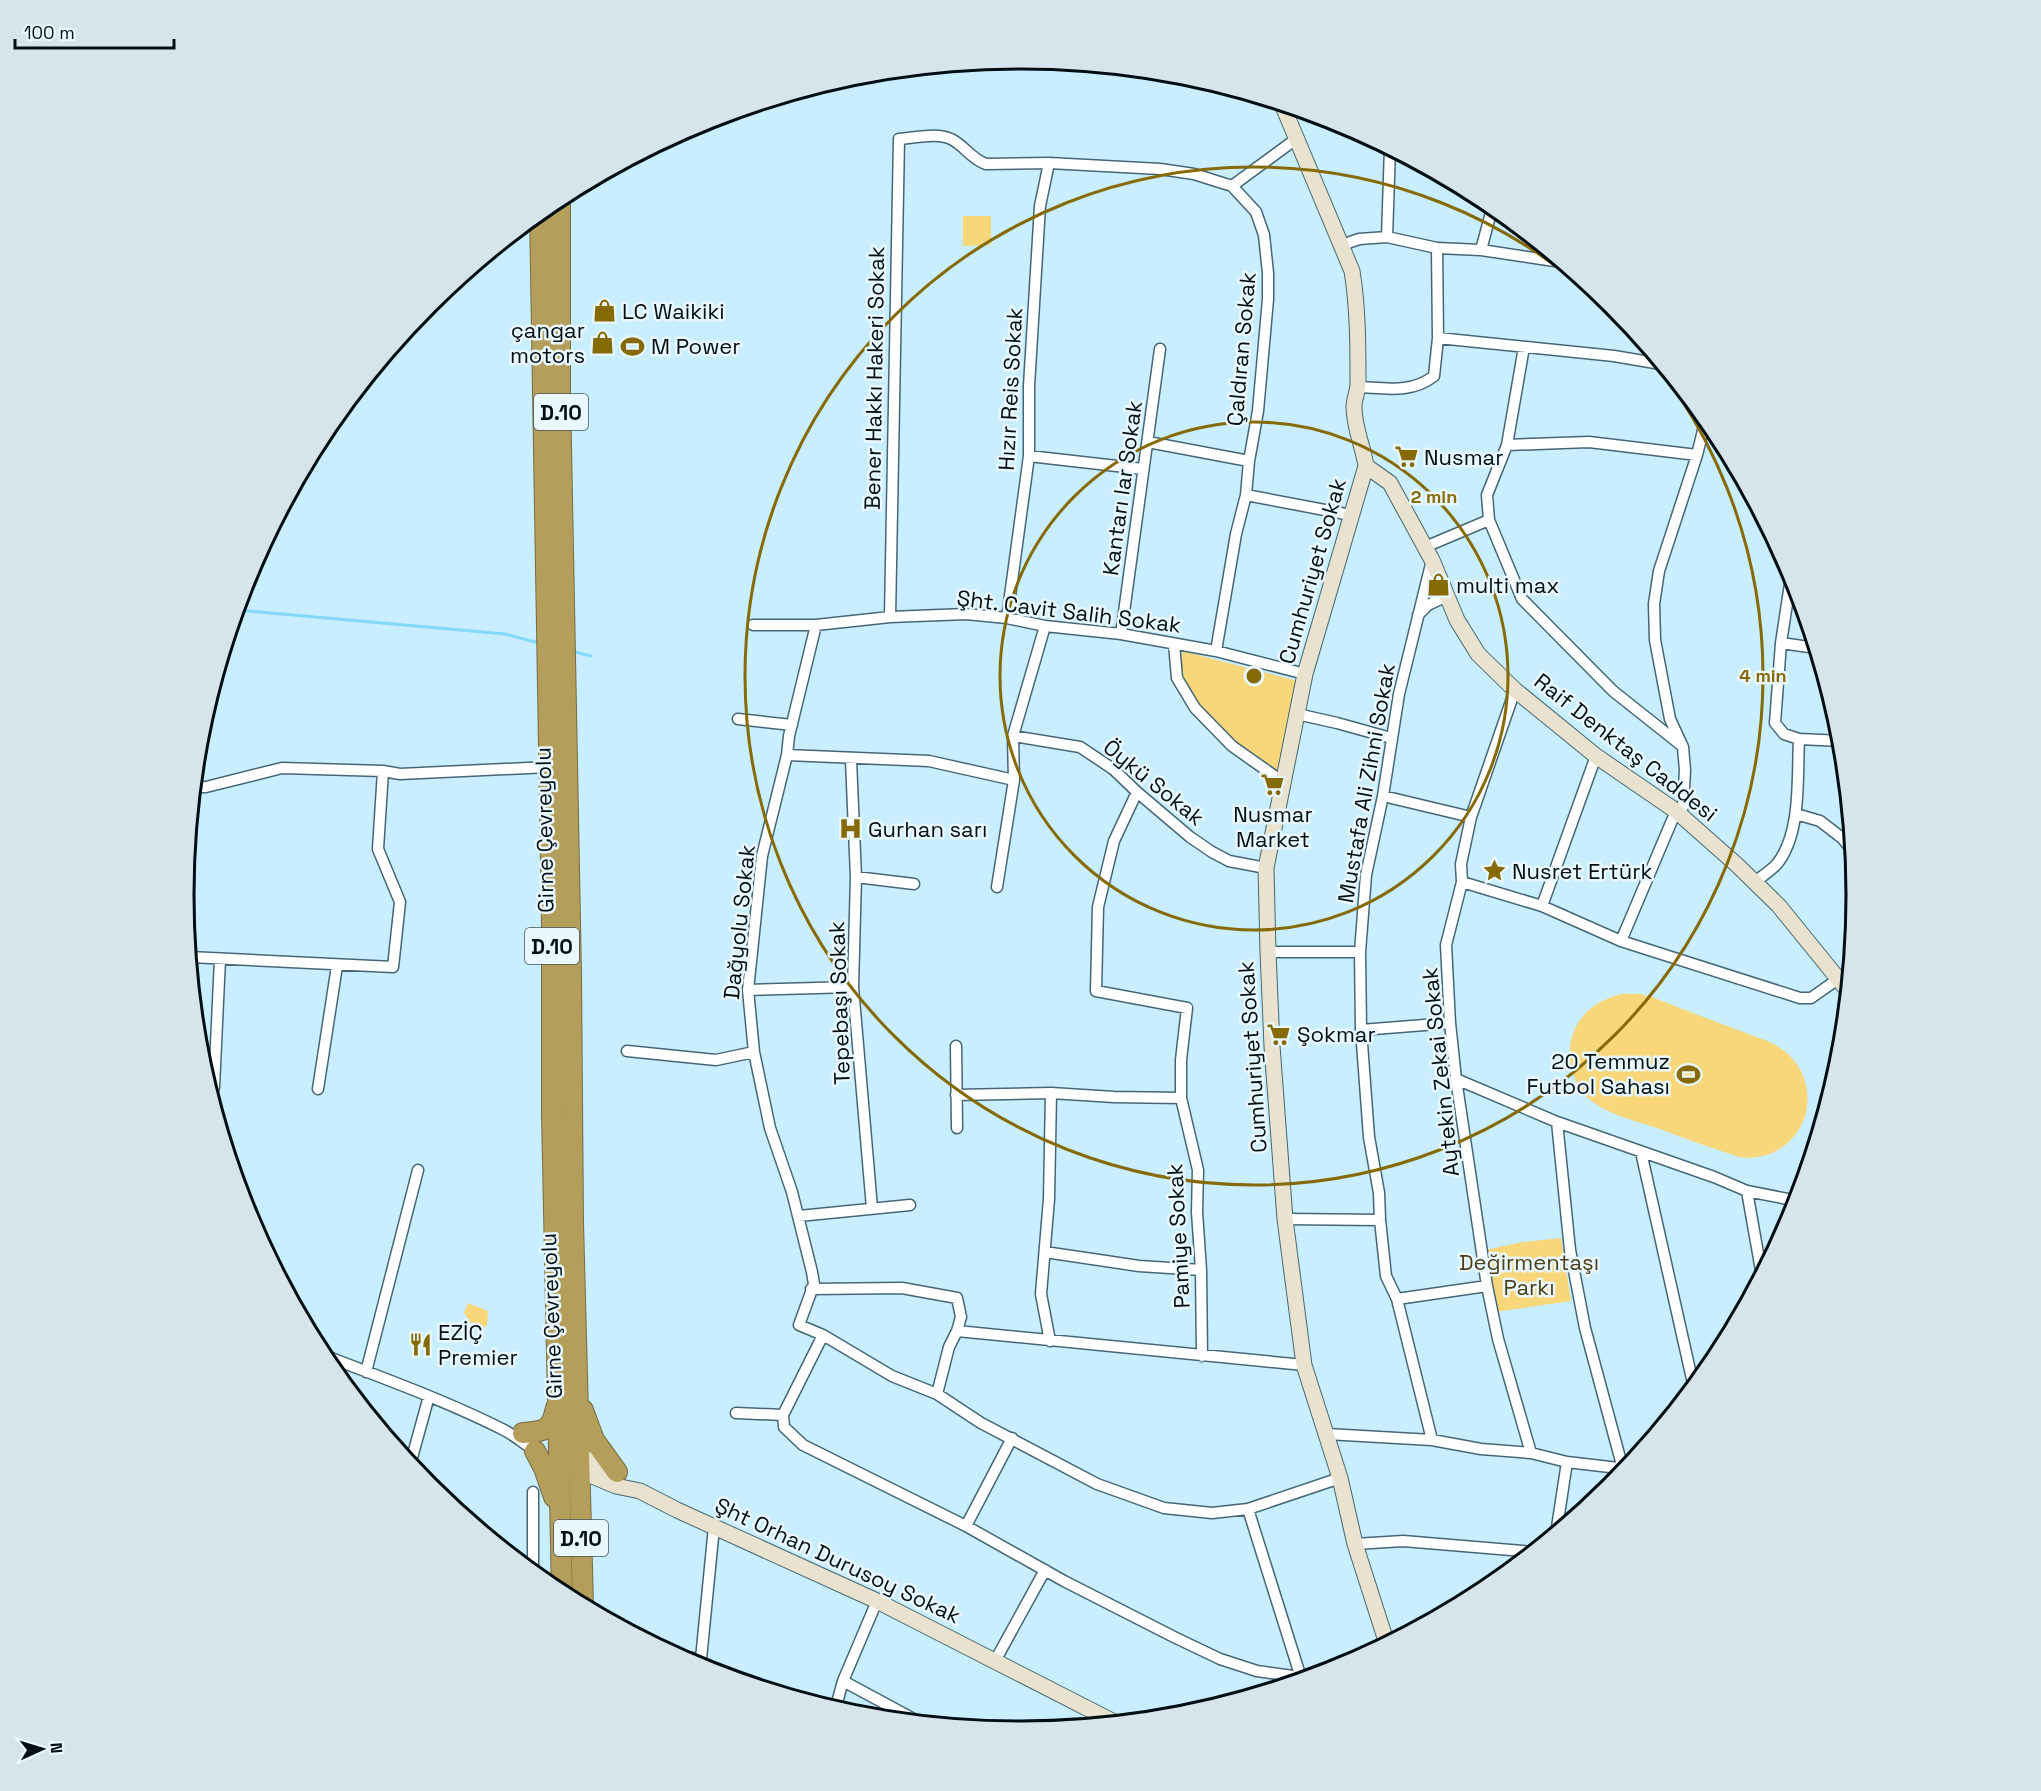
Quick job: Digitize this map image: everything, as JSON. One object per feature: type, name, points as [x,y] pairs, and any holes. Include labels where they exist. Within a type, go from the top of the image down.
[{"type":"highway","name":"Girne Çevreyolu","points":[[560,209],[556,674],[573,1222],[568,1394],[559,1455],[562,1584]]},
{"type":"highway","name":"Girne Çevreyolu","points":[[540,223],[556,624]]},
{"type":"highway","name":"Girne Çevreyolu","points":[[556,674],[548,766],[552,924],[553,1207],[568,1394],[579,1462],[583,1596]]},
{"type":"highway","points":[[515,1432],[539,1432],[548,1428],[568,1394]]},
{"type":"highway","points":[[568,1394],[594,1440],[617,1472]]},
{"type":"highway","points":[[535,1450],[544,1468],[561,1519]]},
{"type":"street","points":[[1286,113],[1352,272],[1356,296],[1358,387],[1354,405],[1356,432],[1366,466]]},
{"type":"street","name":"Çaldıran Sokak","points":[[899,139],[942,136],[952,139],[976,160],[986,164],[1049,163],[1160,169],[1194,174],[1232,186],[1256,212],[1264,235],[1269,299],[1258,411],[1249,461],[1246,495],[1236,534],[1216,651]]},
{"type":"street","points":[[1232,186],[1296,138]]},
{"type":"street","name":"Bener Hakkı Hakeri Sokak","points":[[890,617],[899,139]]},
{"type":"street","points":[[1387,237],[1389,156]]},
{"type":"street","name":"Hızır Reis Sokak","points":[[1007,618],[1029,456],[1029,386],[1040,206],[1049,163]]},
{"type":"street","points":[[1481,250],[1490,215]]},
{"type":"street","points":[[1342,245],[1359,239],[1387,237],[1437,248],[1481,250],[1548,260]]},
{"type":"street","points":[[1358,387],[1411,388],[1425,383],[1434,376],[1438,339],[1437,248]]},
{"type":"street","points":[[1438,339],[1650,361]]},
{"type":"street","points":[[1524,347],[1507,445],[1487,495],[1489,520],[1522,599],[1613,691],[1683,747]]},
{"type":"street","name":"Kantarı lar Sokak","points":[[1121,634],[1160,349]]},
{"type":"street","points":[[1621,940],[1676,811],[1683,807],[1683,747],[1670,719],[1655,640],[1654,604],[1655,588],[1662,562],[1703,429]]},
{"type":"street","points":[[1148,442],[1249,461]]},
{"type":"street","points":[[1507,445],[1589,442],[1697,455]]},
{"type":"street","points":[[1029,456],[1143,469]]},
{"type":"street","name":"Cumhuriyet Sokak","points":[[1366,466],[1305,674],[1266,868],[1273,1054],[1285,1219],[1304,1365],[1341,1478],[1355,1544],[1385,1637]]},
{"type":"street","name":"Raif Denktaş Caddesi","points":[[1366,466],[1390,483],[1429,554],[1457,620],[1478,654],[1515,690],[1596,756],[1676,811],[1755,882],[1779,906],[1842,984]]},
{"type":"street","name":"Raif Denktaş Caddesi","points":[[1360,484],[1378,486],[1409,517]]},
{"type":"street","points":[[1246,495],[1351,515]]},
{"type":"street","points":[[1429,554],[1489,520]]},
{"type":"street","name":"Mustafa Ali Zihni Sokak","points":[[1429,554],[1418,615],[1399,694],[1383,796],[1366,875],[1360,952],[1361,1030],[1369,1137],[1379,1193],[1386,1276],[1396,1299],[1432,1440]]},
{"type":"street","points":[[1789,592],[1781,643],[1775,723],[1784,734],[1799,739],[1832,741]]},
{"type":"street","points":[[1418,615],[1428,605],[1447,596]]},
{"type":"street","name":"Şht. Cavit Salih Sokak","points":[[753,625],[816,625],[890,617],[966,614],[1121,634],[1216,651],[1305,674]]},
{"type":"street","name":"Dağyolu Sokak","points":[[816,625],[762,856],[748,990],[754,1052],[770,1128],[799,1216],[814,1284],[799,1325],[823,1335]]},
{"type":"street","points":[[997,887],[1014,780],[1013,736],[1045,626]]},
{"type":"street","points":[[1781,643],[1808,647]]},
{"type":"street","points":[[1174,644],[1177,678],[1195,708],[1232,746],[1283,782]]},
{"type":"street","name":"Aytekin Zekai Sokak","points":[[1515,690],[1471,817],[1461,864],[1462,882],[1446,945],[1450,1023],[1456,1079],[1487,1286],[1498,1339],[1532,1453]]},
{"type":"street","points":[[1297,714],[1391,738]]},
{"type":"street","points":[[738,719],[792,725]]},
{"type":"street","name":"Öykü Sokak","points":[[1013,736],[1080,747],[1113,769],[1190,837],[1212,852],[1229,861],[1266,868]]},
{"type":"street","points":[[1755,882],[1776,864],[1788,844],[1796,814],[1799,739]]},
{"type":"street","points":[[787,755],[852,760],[929,761],[1014,780]]},
{"type":"street","points":[[1542,906],[1596,756]]},
{"type":"street","name":"Tepebaşı Sokak","points":[[852,760],[856,876],[853,987],[872,1208]]},
{"type":"street","points":[[201,788],[282,768],[384,771],[400,774],[548,766]]},
{"type":"street","points":[[197,957],[393,967],[400,903],[378,849],[384,771]]},
{"type":"street","name":"Pamiye Sokak","points":[[1137,792],[1114,841],[1098,907],[1096,991],[1187,1008],[1181,1060],[1181,1098],[1198,1170],[1197,1212],[1201,1270],[1202,1356]]},
{"type":"street","points":[[1383,796],[1471,817]]},
{"type":"street","points":[[1796,814],[1820,820],[1845,842]]},
{"type":"street","points":[[856,876],[914,884]]},
{"type":"street","points":[[1462,882],[1542,906],[1621,940],[1800,998],[1811,998],[1842,986]]},
{"type":"street","points":[[1268,952],[1360,952]]},
{"type":"street","points":[[214,1075],[220,959]]},
{"type":"street","points":[[318,1089],[337,966]]},
{"type":"street","points":[[748,990],[853,987]]},
{"type":"street","points":[[1361,1030],[1450,1023]]},
{"type":"street","points":[[956,1046],[957,1128]]},
{"type":"street","points":[[627,1051],[716,1060],[754,1052]]},
{"type":"street","points":[[1456,1079],[1557,1122],[1714,1177],[1747,1191],[1788,1200]]},
{"type":"street","points":[[956,1095],[1051,1093],[1181,1098]]},
{"type":"street","points":[[1050,1341],[1041,1294],[1049,1199],[1051,1093]]},
{"type":"street","points":[[1557,1122],[1570,1250],[1585,1328],[1623,1461]]},
{"type":"street","points":[[1641,1152],[1692,1377]]},
{"type":"street","points":[[366,1372],[418,1170]]},
{"type":"street","points":[[1747,1191],[1760,1265]]},
{"type":"street","points":[[799,1216],[910,1205]]},
{"type":"street","points":[[1285,1219],[1380,1220]]},
{"type":"street","points":[[1045,1252],[1139,1266],[1201,1270]]},
{"type":"street","points":[[1396,1299],[1487,1286]]},
{"type":"street","points":[[811,1289],[902,1288],[957,1298],[961,1317],[949,1347],[937,1394]]},
{"type":"street","points":[[957,1331],[1304,1365]]},
{"type":"street","points":[[1289,1677],[1257,1671],[1220,1659],[1174,1637],[966,1526],[803,1445],[784,1427],[783,1415],[823,1335],[892,1376],[937,1394],[981,1423],[1097,1484],[1164,1509],[1212,1513],[1248,1509],[1341,1478]]},
{"type":"street","points":[[337,1360],[515,1432],[559,1455]]},
{"type":"street","points":[[413,1455],[429,1396]]},
{"type":"street","points":[[736,1413],[762,1416],[783,1415]]},
{"type":"street","name":"Şht Orhan Durusoy Sokak","points":[[515,1432],[535,1450],[579,1462],[616,1486],[640,1491],[877,1601],[1105,1717]]},
{"type":"street","points":[[1327,1434],[1432,1440],[1481,1449],[1532,1453],[1568,1462],[1616,1468]]},
{"type":"street","points":[[966,1526],[1012,1438]]},
{"type":"street","points":[[579,1462],[617,1472],[640,1491]]},
{"type":"street","points":[[1558,1523],[1568,1462]]},
{"type":"street","points":[[532,1492],[533,1563]]},
{"type":"street","points":[[1248,1509],[1299,1673]]},
{"type":"street","points":[[701,1658],[714,1527]]},
{"type":"street","points":[[1355,1544],[1403,1541],[1524,1551]]},
{"type":"street","points":[[995,1661],[1045,1570]]},
{"type":"street","points":[[837,1701],[843,1681],[877,1601]]},
{"type":"street","points":[[843,1681],[903,1713]]},
{"type":"green space","points":[[963,216],[991,216],[991,245],[963,246]]},
{"type":"green space","points":[[1182,651],[1298,681],[1278,773],[1223,732],[1198,706],[1183,679]]},
{"type":"green space","name":"20 Temmuz Futbol Sahası","points":[[1621,994],[1640,994],[1652,997],[1763,1039],[1783,1050],[1799,1068],[1807,1090],[1806,1113],[1795,1135],[1777,1151],[1770,1154],[1739,1157],[1620,1116],[1593,1102],[1577,1084],[1571,1068],[1570,1044],[1579,1021],[1590,1009]]},
{"type":"green space","name":"Değirmentaşı Parkı","points":[[1561,1238],[1571,1301],[1495,1312],[1485,1250],[1523,1242]]},
{"type":"green space","points":[[468,1303],[488,1311],[487,1326],[475,1329],[464,1313]]},
{"type":"waterway","points":[[245,611],[505,634],[539,643]]},
{"type":"waterway","points":[[571,651],[591,656]]},
{"type":"place","name":"LC Waikiki","points":[[604,311]]},
{"type":"place","name":"çangar motors","points":[[603,343]]},
{"type":"place","name":"M Power","points":[[633,346]]},
{"type":"place","name":"Nusmar","points":[[1406,457]]},
{"type":"place","name":"multi max","points":[[1438,585]]},
{"type":"place","name":"Nusmar Market","points":[[1273,785]]},
{"type":"place","name":"Gurhan sarı","points":[[850,829]]},
{"type":"place","name":"Nusret Ertürk","points":[[1494,871]]},
{"type":"place","name":"Şokmar","points":[[1279,1034]]},
{"type":"place","name":"20 Temmuz Futbol Sahası","points":[[1688,1074]]},
{"type":"place","name":"EZİÇ Premier","points":[[420,1345]]}]
